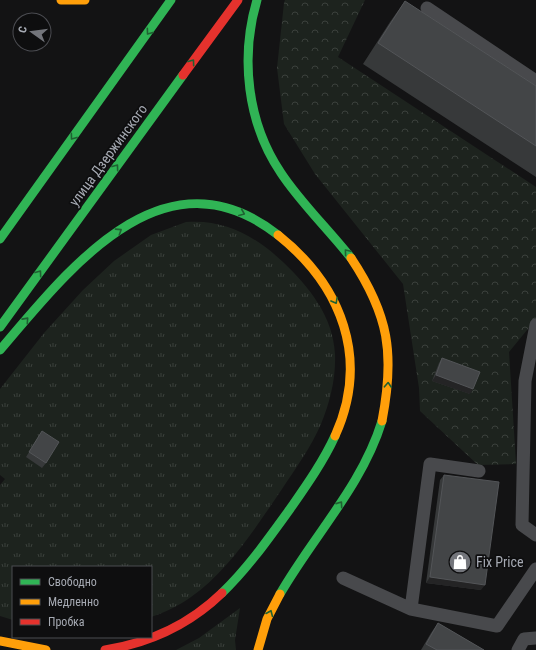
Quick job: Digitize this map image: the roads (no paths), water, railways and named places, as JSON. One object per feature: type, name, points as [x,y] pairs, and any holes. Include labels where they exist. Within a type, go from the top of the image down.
[{"type":"main road","points":[[61,0],[85,0]]},
{"type":"main road","points":[[0,239],[171,0]]},
{"type":"main road","name":"улица Дзержинского","points":[[0,327],[238,0]]},
{"type":"main road","points":[[257,0],[250,30],[249,80],[256,116],[265,143],[288,182],[351,257],[368,282],[378,305],[386,332],[389,359],[389,389],[385,417],[375,445],[362,472],[298,566],[271,609],[261,636],[258,650]]},
{"type":"main road","points":[[0,350],[65,277],[98,245],[124,228],[152,213],[179,204],[206,204],[226,208],[242,213],[262,224],[288,242],[309,264],[327,286],[342,312],[350,342],[352,371],[349,399],[339,429],[325,458],[299,496],[263,546],[238,576],[215,600],[190,619],[165,633],[140,643],[104,650]]},
{"type":"main road","points":[[0,641],[46,650]]},
{"type":"lane","points":[[427,8],[536,81]]},
{"type":"lane","points":[[536,325],[525,381],[522,525],[536,535]]},
{"type":"lane","points":[[411,609],[430,464],[479,471]]},
{"type":"lane","points":[[343,578],[411,609],[497,626],[536,569]]},
{"type":"lane","points":[[518,650],[524,639],[536,638]]},
{"type":"place","name":"Fix Price","points":[[460,562]]}]
